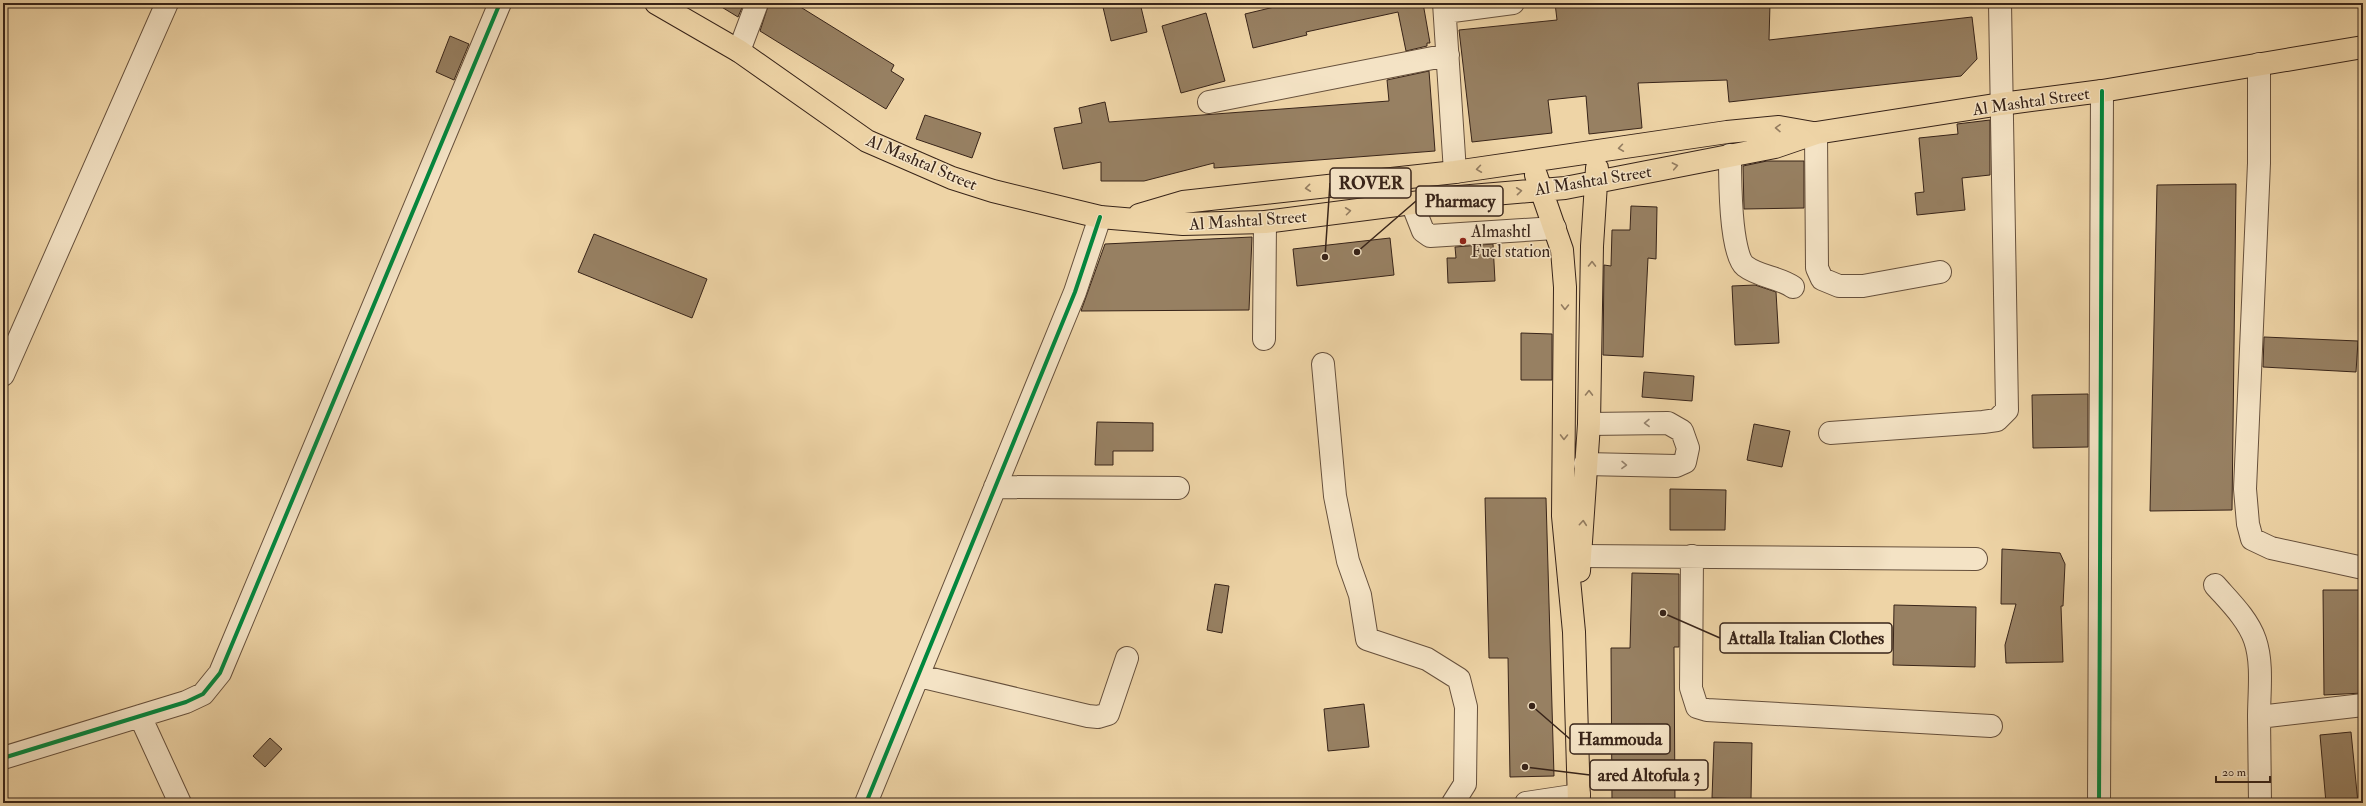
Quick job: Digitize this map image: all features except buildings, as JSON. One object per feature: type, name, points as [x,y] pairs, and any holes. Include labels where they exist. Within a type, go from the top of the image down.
[{"type":"main road","name":"Al Mashtal Street","points":[[656,3],[739,50],[867,140],[952,178],[1100,217],[1128,218],[1183,224],[1265,222],[1412,203],[1540,189],[1565,188],[1774,147],[1816,133],[2001,104],[2102,91],[2363,47]]},
{"type":"main road","name":"Al Mashtal Street","points":[[1128,218],[1183,202],[1454,172],[1727,132],[1779,127],[1816,133]]},
{"type":"main road","points":[[1574,632],[1589,424],[1592,246],[1597,182],[1597,151]]},
{"type":"main road","points":[[1532,161],[1540,189],[1562,250],[1565,287],[1563,516],[1574,632],[1579,799]]},
{"type":"street","points":[[3,375],[167,3]]},
{"type":"street","points":[[3,758],[186,702],[203,694],[220,674],[500,3]]},
{"type":"street","points":[[739,50],[757,3]]},
{"type":"street","points":[[1454,172],[1445,8],[1513,3]]},
{"type":"street","points":[[1830,433],[1983,422],[1997,420],[2007,410],[2000,3]]},
{"type":"street","points":[[1209,102],[1448,55]]},
{"type":"street","points":[[2259,64],[2259,163],[2246,489],[2248,524],[2252,539],[2271,548],[2363,568]]},
{"type":"street","points":[[2099,803],[2102,91]]},
{"type":"street","points":[[1816,133],[1817,268],[1822,279],[1839,286],[1864,286],[1940,272]]},
{"type":"street","points":[[1730,155],[1730,201],[1739,259],[1746,267],[1793,288]]},
{"type":"street","points":[[1412,203],[1423,231],[1430,236],[1555,228]]},
{"type":"street","points":[[866,803],[1075,292],[1100,217]]},
{"type":"street","points":[[1264,339],[1265,222]]},
{"type":"street","points":[[1323,364],[1335,496],[1348,562],[1360,595],[1367,639],[1427,659],[1459,679],[1466,707],[1465,784],[1453,803]]},
{"type":"street","points":[[1585,464],[1676,466],[1685,462],[1688,448],[1682,431],[1668,423],[1589,424]]},
{"type":"street","points":[[995,487],[1178,488]]},
{"type":"street","points":[[1580,556],[1976,559]]},
{"type":"street","points":[[1692,556],[1691,688],[1697,707],[1707,710],[1991,726]]},
{"type":"street","points":[[2215,585],[2244,620],[2255,640],[2259,657],[2260,803]]},
{"type":"street","points":[[919,676],[1088,716],[1098,716],[1108,714],[1127,658]]},
{"type":"street","points":[[2259,717],[2363,705]]},
{"type":"street","points":[[140,716],[180,803]]},
{"type":"street","points":[[1526,803],[1579,799]]},
{"type":"cycle path","points":[[3,758],[186,702],[203,694],[220,673],[500,3]]},
{"type":"cycle path","points":[[2099,803],[2102,91]]},
{"type":"cycle path","points":[[866,803],[1075,292],[1100,217]]},
{"type":"place","name":"Almashtl Fuel station","points":[[1463,241]]},
{"type":"place","name":"Pharmacy","points":[[1357,252]]},
{"type":"place","name":"ROVER","points":[[1325,257]]},
{"type":"place","name":"Attalla Italian Clothes","points":[[1663,613]]},
{"type":"place","name":"Hammouda","points":[[1532,706]]},
{"type":"place","name":"ared Altofula 3","points":[[1525,767]]}]
